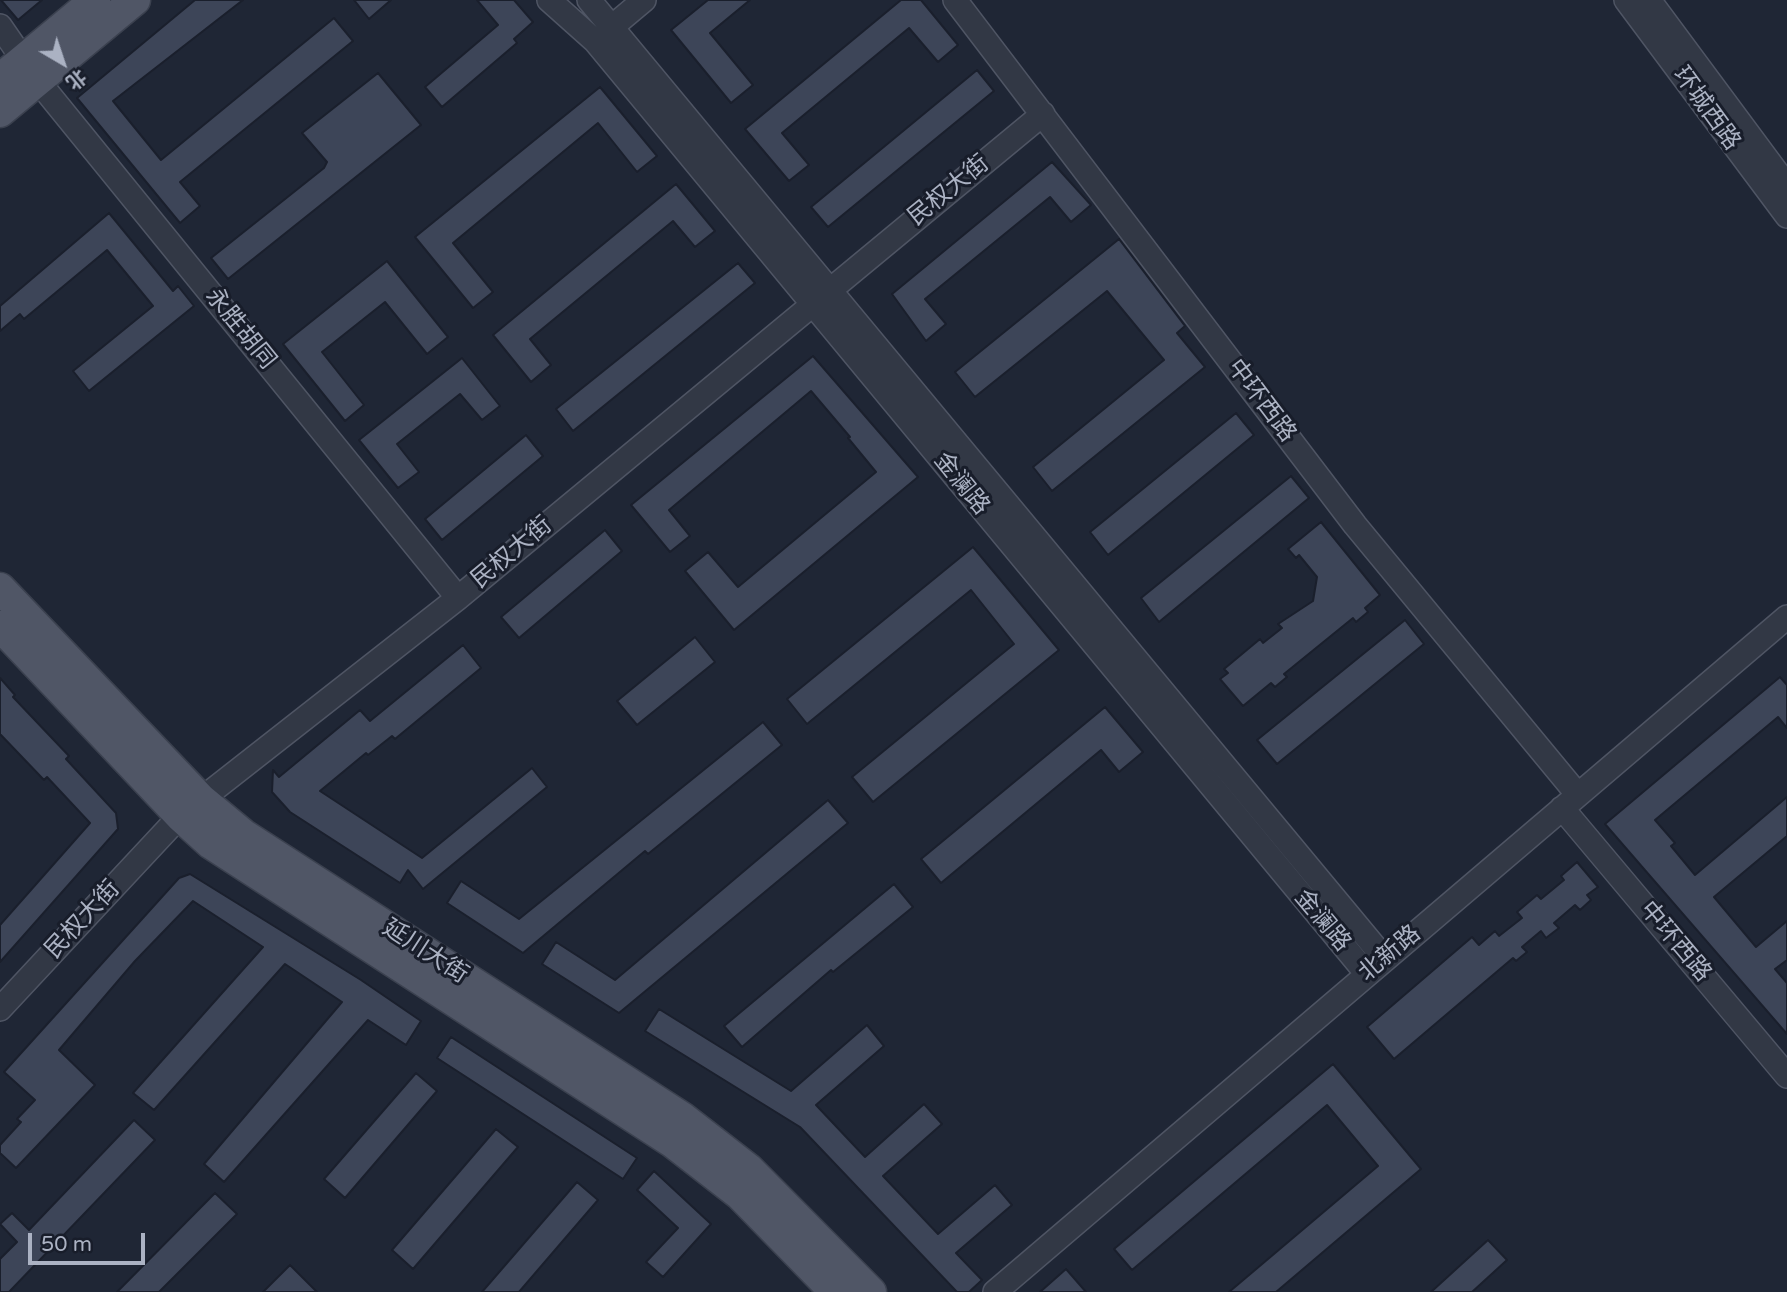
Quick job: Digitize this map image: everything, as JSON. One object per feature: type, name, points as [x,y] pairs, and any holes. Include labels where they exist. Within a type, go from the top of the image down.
[{"type":"main road","points":[[0,112],[20,73],[95,0]]},
{"type":"main road","points":[[20,73],[135,0]]},
{"type":"main road","name":"延川大街","points":[[0,589],[191,808],[211,844],[673,1143],[740,1195],[835,1292]]},
{"type":"main road","name":"延川大街","points":[[0,626],[191,808],[243,834],[682,1117],[749,1169],[871,1292]]},
{"type":"street","name":"金澜路","points":[[549,0],[595,41],[822,296],[1384,958]]},
{"type":"street","name":"金澜路","points":[[589,0],[613,26],[1205,783],[1367,974]]},
{"type":"street","points":[[613,26],[644,0]]},
{"type":"street","name":"中环西路","points":[[955,0],[1355,525],[1787,1076]]},
{"type":"street","name":"环城西路","points":[[1626,0],[1787,216]]},
{"type":"street","name":"环城西路","points":[[1649,0],[1787,186]]},
{"type":"street","name":"永胜胡同","points":[[0,26],[20,73],[458,598]]},
{"type":"street","name":"民权大街","points":[[0,1009],[191,808],[458,598],[1043,114]]},
{"type":"street","name":"北新路","points":[[995,1292],[1787,617]]},
{"type":"building","points":[[1,0],[42,0],[18,20]]},
{"type":"building","points":[[195,0],[243,0],[113,101],[161,160],[334,18],[353,41],[180,182],[200,206],[180,223],[77,98]]},
{"type":"building","points":[[354,0],[391,0],[369,19]]},
{"type":"building","points":[[477,0],[514,0],[533,22],[514,39],[517,43],[442,107],[425,87],[498,25]]},
{"type":"building","points":[[708,0],[750,0],[710,33],[753,85],[731,103],[671,30]]},
{"type":"building","points":[[901,0],[921,0],[958,45],[938,62],[909,28],[782,133],[809,165],[789,181],[745,129]]},
{"type":"building","points":[[977,70],[994,91],[828,227],[811,207]]},
{"type":"building","points":[[378,73],[421,125],[228,279],[211,258],[324,168],[327,162],[302,133]]},
{"type":"building","points":[[600,87],[657,156],[637,172],[598,123],[453,243],[493,292],[473,308],[415,237]]},
{"type":"building","points":[[1052,162],[1091,205],[1071,222],[1050,197],[925,299],[946,324],[926,341],[892,294]]},
{"type":"building","points":[[676,184],[715,231],[695,247],[673,221],[530,339],[551,365],[531,382],[493,335]]},
{"type":"building","points":[[109,213],[173,291],[178,286],[194,306],[89,391],[73,371],[153,306],[107,250],[24,319],[20,314],[0,331],[0,306]]},
{"type":"building","points":[[1119,239],[1185,326],[1177,333],[1205,367],[1052,491],[1033,467],[1164,360],[1107,291],[975,397],[955,372]]},
{"type":"building","points":[[387,261],[448,337],[427,354],[385,302],[322,352],[364,405],[345,421],[283,344]]},
{"type":"building","points":[[738,263],[755,283],[573,431],[556,409]]},
{"type":"building","points":[[813,356],[918,477],[734,630],[685,571],[708,552],[738,587],[876,472],[848,438],[850,437],[811,391],[669,510],[690,536],[670,552],[631,505]]},
{"type":"building","points":[[462,358],[500,406],[482,420],[460,394],[397,444],[419,472],[398,488],[359,440]]},
{"type":"building","points":[[1236,413],[1254,435],[1108,555],[1090,532]]},
{"type":"building","points":[[526,435],[543,456],[442,540],[425,519]]},
{"type":"building","points":[[1291,476],[1309,498],[1159,622],[1141,598]]},
{"type":"building","points":[[1321,522],[1380,595],[1365,608],[1368,612],[1356,622],[1353,618],[1284,674],[1287,677],[1275,687],[1271,683],[1243,706],[1220,679],[1228,673],[1224,669],[1260,639],[1263,643],[1282,628],[1278,624],[1313,601],[1317,577],[1299,555],[1296,558],[1288,549]]},
{"type":"building","points":[[605,530],[622,551],[519,638],[501,617]]},
{"type":"building","points":[[973,547],[1059,650],[873,802],[852,777],[1014,644],[971,590],[807,724],[787,699]]},
{"type":"building","points":[[1405,620],[1424,644],[1277,764],[1257,740]]},
{"type":"building","points":[[695,637],[715,662],[637,725],[617,701]]},
{"type":"building","points":[[463,645],[481,668],[395,739],[392,736],[368,755],[366,753],[320,791],[422,858],[532,768],[547,787],[423,889],[408,870],[400,883],[290,812],[272,792],[273,770],[279,777],[360,710],[370,721]]},
{"type":"building","points":[[1780,677],[1787,685],[1787,728],[1778,717],[1655,820],[1675,843],[1671,846],[1695,875],[1787,797],[1787,836],[1714,897],[1756,947],[1787,921],[1787,960],[1775,969],[1787,983],[1787,1034],[1605,824]]},
{"type":"building","points":[[0,678],[15,695],[13,697],[69,756],[66,759],[116,813],[118,829],[0,962],[0,925],[90,823],[47,777],[44,780],[0,734]]},
{"type":"building","points":[[1105,707],[1143,752],[1119,772],[1101,750],[941,883],[921,859]]},
{"type":"building","points":[[763,722],[782,745],[648,854],[645,851],[523,953],[447,903],[461,881],[519,919]]},
{"type":"building","points":[[828,800],[848,823],[619,1013],[542,964],[556,942],[615,980]]},
{"type":"building","points":[[1577,862],[1598,887],[1587,895],[1591,900],[1580,910],[1575,905],[1554,923],[1559,928],[1546,938],[1541,931],[1522,947],[1527,952],[1516,961],[1513,958],[1394,1059],[1367,1027],[1472,937],[1479,945],[1495,931],[1499,936],[1522,918],[1517,912],[1537,895],[1541,899],[1564,880],[1561,876]]},
{"type":"building","points":[[190,874],[361,980],[421,1021],[406,1045],[368,1020],[224,1182],[204,1164],[342,1002],[285,964],[154,1110],[133,1093],[263,947],[193,901],[135,961],[59,1050],[95,1085],[16,1168],[0,1153],[0,1145],[21,1122],[17,1119],[35,1100],[4,1072],[179,878]]},
{"type":"building","points":[[894,884],[913,907],[833,972],[831,970],[742,1047],[724,1026]]},
{"type":"building","points":[[659,1009],[791,1091],[867,1025],[884,1046],[816,1105],[865,1157],[924,1104],[942,1124],[883,1176],[938,1234],[995,1185],[1012,1205],[956,1253],[982,1280],[969,1292],[957,1292],[800,1127],[645,1031]]},
{"type":"building","points":[[451,1037],[637,1158],[623,1179],[437,1058]]},
{"type":"building","points":[[1333,1064],[1421,1169],[1276,1292],[1229,1292],[1378,1166],[1327,1105],[1132,1270],[1114,1249]]},
{"type":"building","points":[[416,1073],[437,1091],[345,1198],[324,1179]]},
{"type":"building","points":[[134,1120],[155,1140],[9,1292],[0,1292],[0,1259],[17,1242],[0,1224],[12,1213],[29,1230]]},
{"type":"building","points":[[496,1129],[518,1147],[413,1269],[392,1250]]},
{"type":"building","points":[[654,1171],[711,1224],[663,1277],[646,1262],[678,1228],[637,1190]]},
{"type":"building","points":[[577,1182],[598,1200],[519,1292],[482,1292]]},
{"type":"building","points":[[215,1193],[237,1214],[159,1292],[117,1292]]},
{"type":"building","points":[[1488,1240],[1507,1260],[1472,1292],[1431,1292]]},
{"type":"building","points":[[290,1265],[317,1292],[263,1292]]},
{"type":"building","points":[[1066,1269],[1086,1292],[1040,1292]]}]
